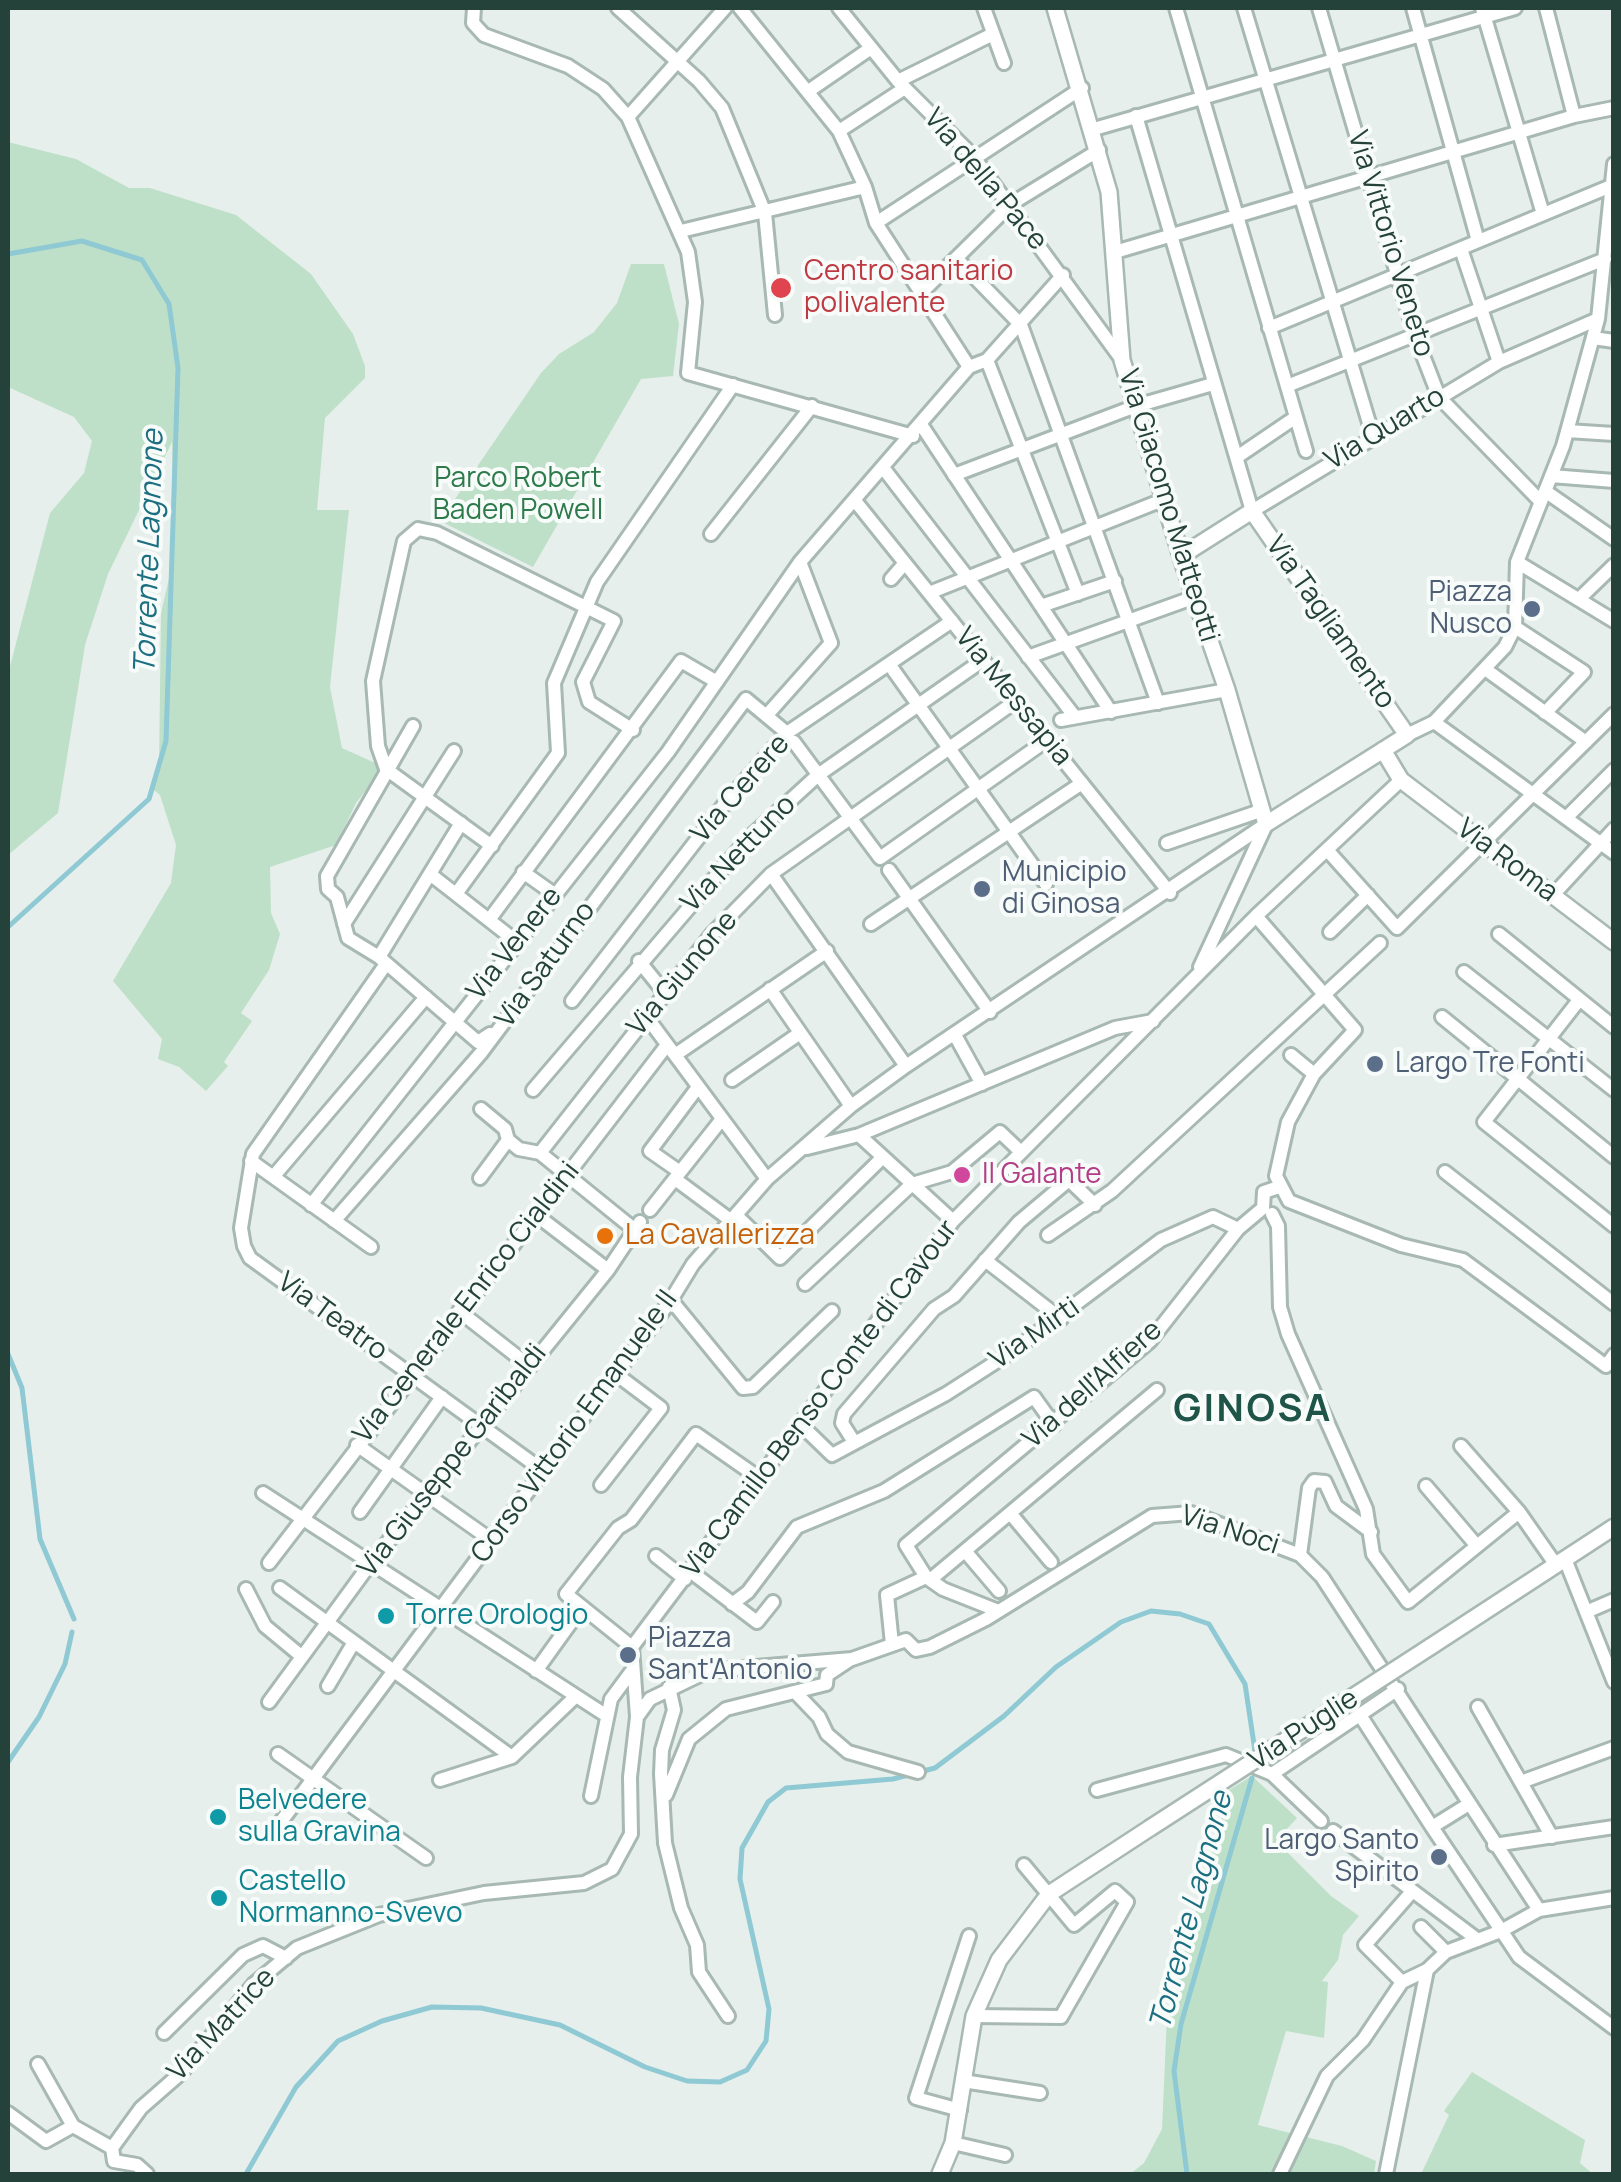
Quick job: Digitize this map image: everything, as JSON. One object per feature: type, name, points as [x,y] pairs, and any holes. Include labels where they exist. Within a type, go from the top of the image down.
[{"type":"street","points":[[474,8],[472,24],[484,35],[568,66],[603,89],[628,117],[681,231],[695,302],[688,373],[918,431],[954,474],[1111,712]]},
{"type":"street","points":[[618,8],[678,60],[722,108],[765,213],[775,316]]},
{"type":"street","points":[[628,117],[724,8]]},
{"type":"street","points":[[740,8],[810,90],[839,131],[865,187],[876,224],[970,367],[987,360],[1063,275]]},
{"type":"street","name":"Via della Pace","points":[[839,8],[901,84],[973,156],[1122,360]]},
{"type":"street","points":[[984,8],[1004,63]]},
{"type":"street","name":"Via Giacomo Matteotti","points":[[1055,8],[1099,150],[1115,252],[1122,360],[1181,556],[1227,690],[1263,818]]},
{"type":"street","points":[[1176,8],[1306,451]]},
{"type":"street","points":[[1244,8],[1373,436]]},
{"type":"street","name":"Via Vittorio Veneto","points":[[1319,8],[1367,176],[1439,397],[1543,496],[1614,538]]},
{"type":"street","points":[[1413,8],[1478,241]]},
{"type":"street","points":[[1094,129],[1420,35],[1483,12],[1515,8]]},
{"type":"street","points":[[1546,8],[1574,116]]},
{"type":"street","points":[[1483,12],[1543,214]]},
{"type":"street","points":[[839,131],[901,84],[994,34]]},
{"type":"street","points":[[810,90],[871,48]]},
{"type":"street","points":[[876,224],[973,156],[1082,88]]},
{"type":"street","points":[[1115,252],[1518,132],[1614,108]]},
{"type":"street","points":[[1136,116],[1252,511]]},
{"type":"street","points":[[923,291],[1011,204],[1099,150]]},
{"type":"street","points":[[1407,735],[1434,722],[1505,647],[1516,627],[1517,562],[1568,431],[1598,319],[1614,164]]},
{"type":"street","points":[[1269,328],[1611,186]]},
{"type":"street","points":[[681,231],[865,187]]},
{"type":"street","points":[[1460,248],[1499,362]]},
{"type":"street","points":[[956,258],[1020,325],[1158,703]]},
{"type":"street","points":[[1286,386],[1605,259]]},
{"type":"street","name":"Via Quarto","points":[[1181,556],[1499,362],[1598,319]]},
{"type":"street","points":[[1593,338],[1614,341]]},
{"type":"street","points":[[987,360],[1078,594]]},
{"type":"street","name":"Via Venere","points":[[311,1205],[668,752],[800,562],[970,367]]},
{"type":"street","points":[[954,474],[1060,432],[1213,384]]},
{"type":"street","points":[[456,894],[558,753],[554,684],[585,606],[734,386]]},
{"type":"street","points":[[711,534],[812,406]]},
{"type":"street","points":[[1237,457],[1296,417]]},
{"type":"street","points":[[1568,431],[1614,434]]},
{"type":"street","points":[[884,469],[1028,656],[1068,718],[1227,690]]},
{"type":"street","points":[[1551,476],[1614,480]]},
{"type":"street","points":[[929,593],[1164,499]]},
{"type":"street","name":"Via Messapia","points":[[856,502],[1170,893]]},
{"type":"street","name":"Via Tagliamento","points":[[1252,511],[1407,735]]},
{"type":"street","points":[[492,846],[386,769],[373,724],[372,681],[404,541],[418,529],[436,533],[614,620],[583,682],[589,702],[633,730]]},
{"type":"street","points":[[800,562],[831,643],[767,715],[790,738],[885,864],[990,1012]]},
{"type":"street","points":[[1517,562],[1614,621]]},
{"type":"street","points":[[891,578],[905,563]]},
{"type":"street","points":[[1580,598],[1614,565]]},
{"type":"street","points":[[1041,606],[1115,581]]},
{"type":"street","points":[[1028,656],[1195,597]]},
{"type":"street","name":"Via Cerere","points":[[572,1001],[724,806],[790,738],[952,621]]},
{"type":"street","points":[[1516,627],[1584,672],[1545,713]]},
{"type":"street","name":"Via Nettuno","points":[[533,1090],[640,960],[747,840],[818,775],[983,660]]},
{"type":"street","points":[[489,920],[682,661],[717,682]]},
{"type":"street","points":[[889,664],[1046,884]]},
{"type":"street","points":[[1484,669],[1586,742]]},
{"type":"street","name":"Via Saturno","points":[[334,1221],[500,1029],[746,699],[767,715]]},
{"type":"street","name":"Via Giunone","points":[[540,1153],[664,992],[771,874],[1016,701]]},
{"type":"street","points":[[1328,850],[1397,928],[1614,714]]},
{"type":"street","points":[[1434,722],[1614,853]]},
{"type":"street","points":[[413,726],[326,876],[348,938],[383,961],[478,1042],[500,1029]]},
{"type":"street","name":"Corso Vittorio Emanuele II","points":[[280,1823],[672,1300],[693,1264],[767,1180],[851,1106],[906,1066],[1170,893],[1263,818],[1407,735]]},
{"type":"street","points":[[885,864],[977,787],[1047,740]]},
{"type":"street","points":[[344,924],[454,750]]},
{"type":"street","points":[[1383,750],[1400,780]]},
{"type":"street","points":[[1566,818],[1614,770]]},
{"type":"street","name":"Via Roma","points":[[1400,780],[1614,942]]},
{"type":"street","name":"Via Camillo Benso Conte di Cavour","points":[[632,1647],[953,1221],[1256,916],[1400,780]]},
{"type":"street","points":[[871,924],[1082,784]]},
{"type":"street","points":[[1167,842],[1263,818]]},
{"type":"street","points":[[1196,977],[1263,818]]},
{"type":"street","points":[[370,1247],[251,1161],[383,961],[462,824]]},
{"type":"street","points":[[1553,896],[1614,829]]},
{"type":"street","points":[[523,872],[554,894]]},
{"type":"street","points":[[430,874],[517,942]]},
{"type":"street","points":[[771,874],[906,1066]]},
{"type":"street","points":[[1330,932],[1368,895]]},
{"type":"street","points":[[1256,916],[1355,1030],[1314,1074],[1288,1122],[1278,1161],[1280,1187],[1289,1201],[1400,1245],[1462,1260],[1610,1360]]},
{"type":"street","points":[[1498,934],[1614,1027]]},
{"type":"street","points":[[1048,1234],[1095,1205],[1380,943]]},
{"type":"street","name":"Via Generale Enrico Cialdini","points":[[269,1563],[565,1175],[671,1050],[827,951]]},
{"type":"street","points":[[640,960],[664,992]]},
{"type":"street","points":[[1464,972],[1614,1090]]},
{"type":"street","points":[[770,990],[851,1106]]},
{"type":"street","points":[[272,1177],[426,997]]},
{"type":"street","points":[[1579,1000],[1484,1122],[1614,1226]]},
{"type":"street","points":[[646,1016],[767,1180]]},
{"type":"street","points":[[1442,1017],[1614,1156]]},
{"type":"street","points":[[804,1148],[859,1135],[1115,1028],[1153,1021]]},
{"type":"street","points":[[732,1080],[800,1032]]},
{"type":"street","points":[[955,1034],[982,1084]]},
{"type":"street","points":[[1291,1055],[1314,1074]]},
{"type":"street","points":[[698,1087],[650,1151],[780,1258],[883,1157]]},
{"type":"street","points":[[481,1109],[505,1129],[508,1140],[520,1150],[540,1153],[565,1175]]},
{"type":"street","points":[[650,1210],[722,1119]]},
{"type":"street","points":[[805,1284],[912,1184],[952,1172],[1000,1132],[1021,1152]]},
{"type":"street","points":[[859,1135],[953,1221]]},
{"type":"street","points":[[480,1178],[508,1140]]},
{"type":"street","name":"Via Teatro","points":[[251,1161],[241,1228],[250,1258],[542,1470]]},
{"type":"street","points":[[1446,1172],[1614,1304]]},
{"type":"street","name":"Via Giuseppe Garibaldi","points":[[269,1702],[370,1564],[479,1424],[608,1270],[638,1226],[565,1175]]},
{"type":"street","points":[[854,1442],[842,1422],[844,1414],[934,1309],[954,1296],[1019,1222],[1069,1180],[1095,1205]]},
{"type":"street","points":[[1280,1187],[1264,1192],[1268,1211],[1278,1226],[1280,1307],[1366,1509],[1373,1554],[1408,1602],[1519,1512]]},
{"type":"street","points":[[1268,1211],[1283,1212],[1289,1201]]},
{"type":"street","name":"Via dell'Alfiere","points":[[928,1579],[906,1545],[1054,1426],[1150,1340],[1238,1229],[1268,1211]]},
{"type":"street","points":[[535,1214],[608,1270]]},
{"type":"street","name":"Via Mirti","points":[[800,1424],[826,1454],[854,1442],[946,1394],[1061,1319],[1161,1240],[1213,1217],[1238,1229]]},
{"type":"street","points":[[985,1260],[1061,1319]]},
{"type":"street","points":[[672,1300],[743,1388],[753,1387],[832,1311]]},
{"type":"street","points":[[459,1311],[528,1364]]},
{"type":"street","points":[[601,1485],[661,1408],[616,1374]]},
{"type":"street","points":[[665,1798],[689,1739],[726,1710],[826,1684],[827,1674],[852,1659],[892,1644],[887,1595],[928,1579],[965,1551],[1157,1390]]},
{"type":"street","points":[[360,1512],[442,1397]]},
{"type":"street","points":[[732,1604],[748,1592],[797,1526],[884,1491],[1034,1397],[1054,1426]]},
{"type":"street","points":[[591,1796],[611,1699],[632,1668],[632,1647],[566,1594],[618,1528],[631,1520],[696,1434],[759,1478]]},
{"type":"street","points":[[358,1445],[491,1540]]},
{"type":"street","points":[[1461,1446],[1560,1562],[1586,1612],[1614,1682]]},
{"type":"street","points":[[1300,1555],[1309,1488],[1314,1481],[1325,1482],[1336,1506],[1371,1532]]},
{"type":"street","points":[[1426,1486],[1477,1546]]},
{"type":"street","points":[[263,1492],[607,1716]]},
{"type":"street","points":[[1010,1512],[1051,1562]]},
{"type":"street","name":"Via Noci","points":[[892,1644],[906,1640],[916,1650],[930,1647],[986,1619],[1115,1536],[1169,1512],[1191,1513],[1300,1555],[1322,1576],[1398,1688],[1539,1910]]},
{"type":"street","name":"Via Puglie","points":[[940,2174],[953,2143],[974,2016],[999,1960],[1050,1894],[1614,1527]]},
{"type":"street","points":[[965,1551],[998,1591]]},
{"type":"street","points":[[656,1556],[757,1622],[773,1602]]},
{"type":"street","points":[[928,1579],[986,1610],[996,1610]]},
{"type":"street","points":[[280,1588],[512,1758]]},
{"type":"street","points":[[246,1589],[265,1626],[300,1655]]},
{"type":"street","points":[[1586,1612],[1614,1600]]},
{"type":"street","points":[[536,1671],[582,1607]]},
{"type":"street","points":[[328,1686],[354,1642]]},
{"type":"street","points":[[636,1718],[650,1699],[708,1671],[736,1665],[852,1659]]},
{"type":"street","name":"Via Matrice","points":[[112,2148],[141,2108],[181,2073],[254,1984],[297,1948],[379,1915],[484,1894],[584,1882],[612,1869],[630,1834],[636,1718],[632,1668]]},
{"type":"street","points":[[669,1687],[674,1710],[662,1750],[665,1843],[681,1908],[697,1945],[699,1972],[728,2016]]},
{"type":"street","points":[[1272,1774],[1398,1688]]},
{"type":"street","points":[[796,1693],[819,1717],[826,1734],[848,1752],[918,1772]]},
{"type":"street","points":[[440,1780],[512,1758],[575,1697]]},
{"type":"street","points":[[1478,1707],[1552,1836]]},
{"type":"street","points":[[1360,1714],[1518,1958],[1614,2028]]},
{"type":"street","points":[[1521,1782],[1614,1748]]},
{"type":"street","points":[[278,1754],[426,1858]]},
{"type":"street","points":[[1098,1790],[1226,1756],[1272,1774],[1321,1821]]},
{"type":"street","points":[[1432,1826],[1469,1804]]},
{"type":"street","points":[[1494,1844],[1614,1826]]},
{"type":"street","points":[[1333,1831],[1478,1940]]},
{"type":"street","points":[[974,2016],[1061,2017],[1127,1902],[1115,1891],[1074,1926],[1024,1865]]},
{"type":"street","points":[[1402,1982],[1365,1945],[1409,1895]]},
{"type":"street","points":[[1280,2174],[1326,2076],[1363,2040],[1402,1982],[1427,1970],[1446,1952],[1501,1932],[1539,1910],[1614,1898]]},
{"type":"street","points":[[1421,1927],[1446,1952]]},
{"type":"street","points":[[960,2110],[916,2098],[968,1936]]},
{"type":"street","points":[[164,2033],[243,1955],[263,1946],[286,1958]]},
{"type":"street","points":[[1386,2174],[1427,1970]]},
{"type":"street","points":[[38,2064],[73,2126],[112,2148],[114,2161],[137,2165],[147,2174]]},
{"type":"street","points":[[963,2081],[1040,2093]]},
{"type":"street","points":[[8,2113],[46,2141],[73,2126]]},
{"type":"street","points":[[953,2143],[1005,2155]]},
{"type":"green space","points":[[8,142],[76,159],[129,188],[150,188],[236,215],[311,274],[353,334],[365,366],[365,378],[325,418],[317,510],[349,510],[330,687],[342,748],[384,767],[356,803],[336,845],[270,867],[271,913],[280,934],[269,970],[241,1013],[252,1021],[224,1062],[228,1066],[206,1091],[179,1067],[158,1059],[162,1039],[113,981],[171,883],[176,845],[160,795],[150,787],[159,768],[161,613],[174,557],[172,442],[108,574],[85,645],[58,813],[8,855],[8,674],[50,513],[84,473],[92,441],[74,417],[8,387]]},
{"type":"green space","name":"Parco Robert Baden Powell","points":[[631,264],[664,264],[679,324],[673,376],[641,379],[533,567],[440,521],[541,373],[559,354],[594,332],[617,303]]},
{"type":"green space","points":[[1252,1776],[1297,1818],[1276,1841],[1331,1896],[1359,1916],[1343,1935],[1338,1960],[1322,1981],[1328,1982],[1324,2038],[1286,2031],[1258,2125],[1342,2146],[1376,2161],[1374,2174],[1130,2174],[1144,2163],[1162,2129],[1167,2016],[1229,1790]]},
{"type":"green space","points":[[1472,2072],[1585,2140],[1580,2163],[1593,2174],[1421,2174],[1449,2115],[1444,2111]]},
{"type":"waterway","name":"Torrente Lagnone","points":[[8,254],[82,241],[142,260],[169,304],[178,368],[166,741],[149,799],[8,927]]},
{"type":"waterway","name":"Torrente Lagnone","points":[[8,1354],[22,1388],[40,1539],[74,1619]]},
{"type":"waterway","name":"Torrente Lagnone","points":[[246,2174],[296,2087],[338,2041],[382,2021],[432,2007],[481,2008],[560,2025],[645,2067],[687,2081],[720,2082],[747,2070],[766,2041],[769,2009],[740,1879],[742,1848],[768,1802],[786,1788],[893,1779],[935,1768],[1004,1716],[1056,1667],[1121,1622],[1151,1611],[1180,1614],[1209,1624],[1245,1684],[1255,1751]]},
{"type":"waterway","name":"Torrente Lagnone","points":[[8,1762],[39,1717],[65,1664],[72,1632]]},
{"type":"waterway","name":"Torrente Lagnone","points":[[1187,2174],[1174,2071],[1181,2024],[1252,1778]]},
{"type":"place","name":"Centro sanitario polivalente","points":[[781,288]]},
{"type":"place","name":"Piazza Nusco","points":[[1532,609]]},
{"type":"place","name":"Municipio di Ginosa","points":[[982,889]]},
{"type":"place","name":"Largo Tre Fonti","points":[[1375,1064]]},
{"type":"place","name":"Il Galante","points":[[962,1175]]},
{"type":"place","name":"La Cavallerizza","points":[[605,1236]]},
{"type":"place","name":"Torre Orologio","points":[[386,1616]]},
{"type":"place","name":"Piazza Sant'Antonio","points":[[628,1655]]},
{"type":"place","name":"Belvedere sulla Gravina","points":[[218,1817]]},
{"type":"place","name":"Largo Santo Spirito","points":[[1439,1857]]},
{"type":"place","name":"Castello Normanno-Svevo","points":[[219,1898]]},
{"type":"district","name":"GINOSA","points":[[1253,1410]]}]
